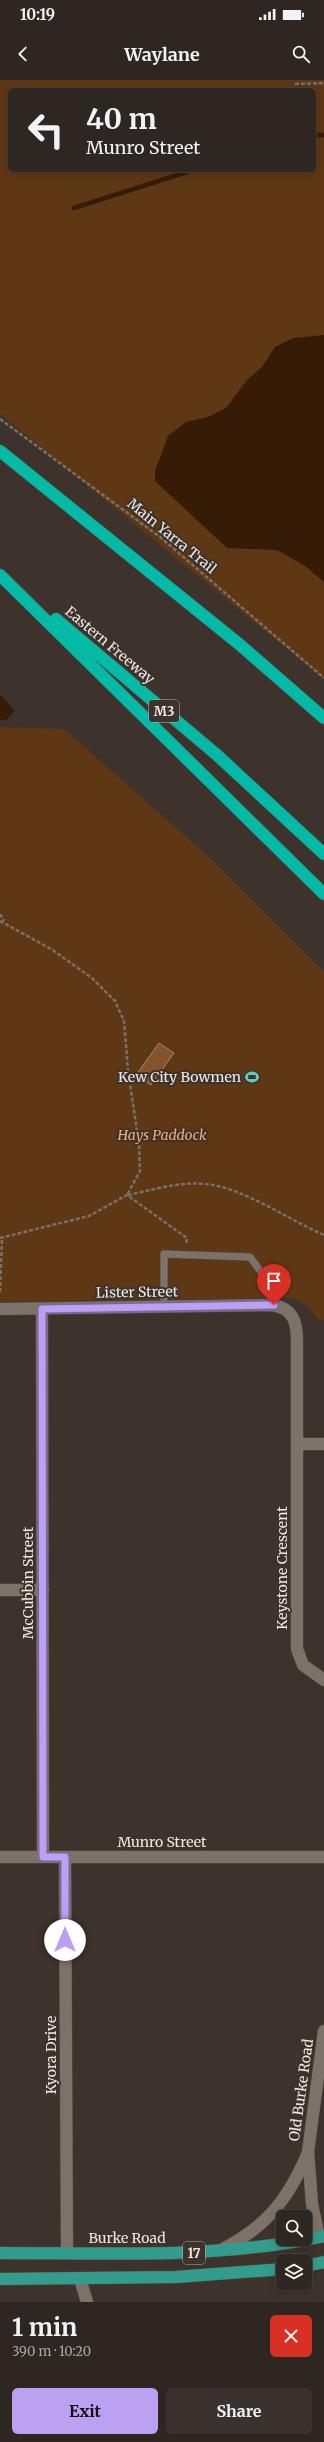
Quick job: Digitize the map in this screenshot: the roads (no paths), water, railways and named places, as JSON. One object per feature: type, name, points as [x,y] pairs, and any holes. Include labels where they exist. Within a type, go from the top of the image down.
[{"type":"highway","points":[[0,451],[227,634],[324,718]]},
{"type":"highway","points":[[0,574],[324,894]]},
{"type":"highway","name":"Eastern Freeway","points":[[0,574],[216,756],[324,854]]},
{"type":"main road","name":"Burke Road","points":[[0,2253],[218,2252],[322,2239]]},
{"type":"main road","points":[[312,2265],[324,2262]]},
{"type":"main road","name":"17","points":[[0,2279],[80,2280],[176,2277],[276,2270]]},
{"type":"street","name":"Lister Street","points":[[0,1309],[274,1305]]},
{"type":"street","name":"Keystone Crescent","points":[[274,1305],[288,1310],[293,1316],[297,1329],[297,1649],[303,1665],[324,1680]]},
{"type":"street","name":"McCubbin Street","points":[[42,1309],[43,1857]]},
{"type":"street","points":[[297,1444],[324,1444]]},
{"type":"street","points":[[0,1590],[43,1590]]},
{"type":"street","name":"Munro Street","points":[[0,1857],[324,1857]]},
{"type":"street","name":"Kyora Drive","points":[[65,1857],[67,2253]]},
{"type":"street","name":"Old Burke Road","points":[[322,2239],[312,2204],[308,2152],[324,2031]]},
{"type":"street","name":"Old Burke Road","points":[[218,2252],[246,2236],[276,2211],[296,2180],[308,2152]]},
{"type":"street","points":[[80,2280],[87,2302]]},
{"type":"lane","points":[[164,1307],[164,1254],[250,1257],[268,1281],[274,1305]]},
{"type":"waterway","points":[[316,135],[324,135]]},
{"type":"waterway","points":[[74,208],[187,172]]},
{"type":"place","name":"Kew City Bowmen","points":[[252,1077]]},
{"type":"park label","name":"Hays Paddock","points":[[162,1135]]}]
